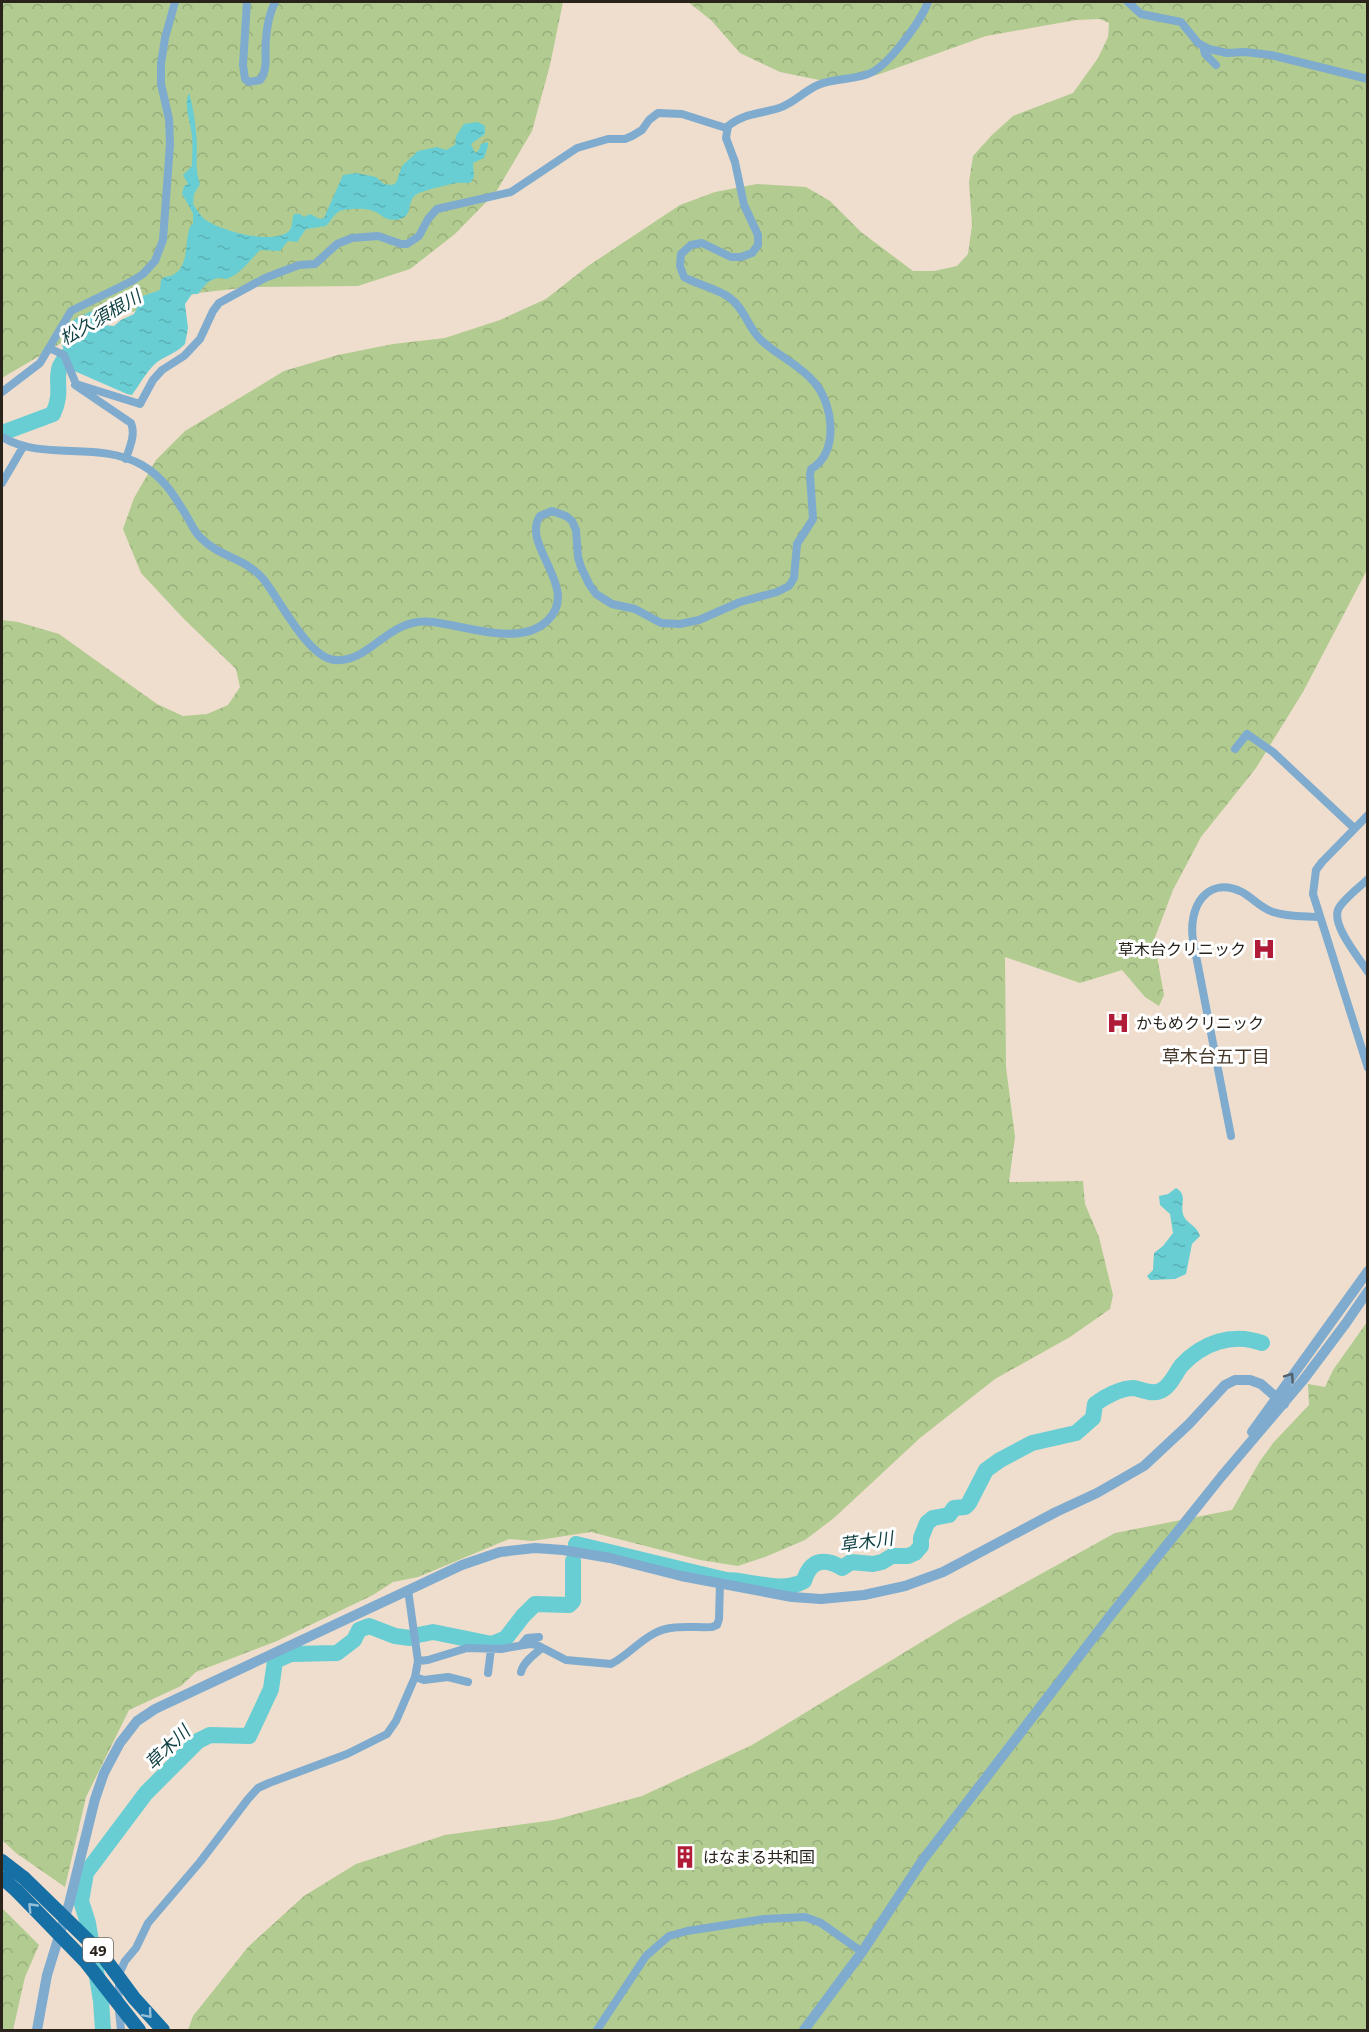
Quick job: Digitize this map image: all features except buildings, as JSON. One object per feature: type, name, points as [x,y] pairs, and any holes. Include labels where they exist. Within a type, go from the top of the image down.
[{"type":"highway","name":"49","points":[[2,1861],[24,1878],[100,1952],[134,1998],[163,2031]]},
{"type":"highway","name":"49","points":[[2,1878],[85,1961],[139,2031]]},
{"type":"street","points":[[2,392],[38,365],[71,311],[143,274],[155,261],[160,247],[166,203],[170,130],[161,84],[161,64],[165,38],[176,2]]},
{"type":"street","points":[[247,2],[244,79],[253,82],[260,80],[265,70],[268,16],[275,2]]},
{"type":"street","points":[[726,128],[744,116],[776,109],[793,102],[808,90],[825,82],[875,71],[885,64],[895,52],[922,15],[928,2]]},
{"type":"street","points":[[1128,2],[1141,14],[1172,19],[1183,24],[1203,46],[1216,51],[1271,56],[1368,79]]},
{"type":"street","points":[[1203,46],[1205,54],[1216,65]]},
{"type":"street","points":[[74,382],[140,405],[153,380],[162,370],[184,356],[200,339],[219,303],[265,278],[299,265],[315,264],[337,244],[352,238],[378,236],[407,244],[419,236],[428,219],[437,209],[511,192],[577,148],[608,139],[624,139],[632,136],[642,130],[658,113],[682,114],[726,128]]},
{"type":"street","points":[[2,437],[35,450],[91,452],[126,459],[145,467],[166,483],[200,538],[214,548],[250,566],[259,574],[294,626],[325,657],[333,660],[343,660],[359,655],[396,628],[420,622],[443,623],[506,634],[527,632],[542,626],[555,611],[557,591],[553,572],[537,538],[536,523],[540,516],[552,511],[572,521],[576,530],[581,567],[596,594],[612,604],[635,609],[661,623],[669,625],[699,620],[740,602],[786,589],[794,578],[797,544],[813,519],[810,475],[829,444],[831,424],[827,408],[812,379],[759,338],[733,300],[705,285],[687,279],[681,271],[681,254],[695,243],[702,243],[735,258],[752,254],[758,245],[758,235],[744,205],[735,162],[726,138],[726,128]]},
{"type":"street","points":[[49,348],[64,355],[75,387],[131,423],[133,430],[126,459]]},
{"type":"street","points":[[2,483],[23,447]]},
{"type":"street","points":[[1235,749],[1247,734],[1272,752],[1354,828]]},
{"type":"street","points":[[1368,815],[1316,870],[1313,894],[1368,1068]]},
{"type":"street","points":[[1368,879],[1339,908],[1337,918],[1342,933],[1368,972]]},
{"type":"street","points":[[1231,1136],[1191,928],[1197,903],[1210,890],[1227,888],[1243,893],[1258,905],[1276,914],[1319,917]]},
{"type":"street","points":[[1280,1400],[1368,1271]]},
{"type":"street","points":[[804,2031],[862,1952],[922,1861],[1110,1616],[1280,1400],[1346,1323],[1368,1291]]},
{"type":"street","points":[[37,2031],[47,1975],[69,1904],[94,1799],[104,1773],[120,1743],[137,1721],[155,1709],[408,1590],[487,1555],[500,1552],[535,1548],[563,1550],[792,1597],[821,1599],[864,1595],[905,1586],[954,1567],[1144,1466],[1189,1424],[1225,1385],[1235,1380],[1250,1380],[1260,1384],[1280,1400]]},
{"type":"street","points":[[418,1661],[428,1660],[463,1648],[505,1649],[533,1644],[566,1660],[611,1664],[645,1639],[663,1630],[674,1627],[709,1627],[717,1624],[720,1583]]},
{"type":"street","points":[[121,2031],[120,1972],[125,1962],[136,1948],[148,1923],[200,1862],[248,1799],[258,1788],[268,1783],[347,1754],[387,1734],[396,1721],[415,1677],[418,1661],[408,1590]]},
{"type":"street","points":[[521,1645],[527,1638],[538,1637]]},
{"type":"street","points":[[521,1672],[526,1663],[542,1648]]},
{"type":"street","points":[[488,1673],[491,1649]]},
{"type":"street","points":[[415,1677],[424,1680],[448,1677],[468,1682]]},
{"type":"street","points":[[597,2031],[646,1956],[669,1936],[765,1919],[805,1917],[821,1923],[862,1952]]},
{"type":"green space","points":[[2,2],[563,2],[550,65],[532,131],[496,192],[455,234],[410,269],[358,286],[250,287],[198,293],[97,322],[2,378]]},
{"type":"green space","points":[[688,2],[1367,2],[1367,570],[1303,692],[1256,768],[1201,837],[1173,890],[1154,940],[1164,995],[1159,1006],[1145,997],[1122,970],[1080,983],[1005,957],[1006,1067],[1015,1137],[1009,1182],[1083,1181],[1085,1204],[1099,1237],[1113,1295],[1110,1309],[1070,1337],[995,1379],[920,1438],[834,1518],[805,1540],[765,1557],[738,1566],[700,1560],[591,1532],[532,1541],[509,1539],[418,1577],[393,1582],[373,1595],[277,1641],[196,1672],[181,1686],[129,1710],[86,1797],[65,1887],[16,1853],[2,1840],[2,620],[18,622],[59,634],[157,704],[183,716],[207,714],[228,705],[240,687],[236,669],[141,573],[123,529],[134,498],[156,460],[185,431],[284,371],[338,355],[393,344],[445,338],[500,320],[546,299],[588,266],[680,205],[715,192],[757,184],[806,187],[830,201],[861,232],[913,271],[934,271],[957,266],[968,254],[972,225],[969,182],[973,156],[1013,116],[1073,93],[1098,58],[1108,37],[1109,23],[1100,19],[1076,20],[986,36],[877,75],[829,82],[780,72],[740,53],[711,20]]},
{"type":"green space","points":[[1367,1322],[1367,2030],[188,2030],[193,2016],[248,1947],[304,1896],[356,1864],[445,1835],[554,1820],[642,1796],[752,1745],[956,1621],[1115,1533],[1232,1510],[1273,1443],[1309,1405],[1308,1384],[1325,1387],[1333,1370]]},
{"type":"green space","points":[[2,1908],[39,1945],[25,1977],[13,2030],[2,2030]]},
{"type":"water","points":[[189,93],[195,125],[200,184],[194,194],[193,204],[206,221],[226,229],[260,237],[271,237],[288,232],[294,214],[304,217],[310,214],[320,219],[324,218],[343,175],[356,173],[376,177],[384,184],[396,183],[402,166],[418,151],[437,147],[446,150],[455,145],[456,136],[464,124],[478,122],[485,126],[485,134],[471,144],[475,153],[481,144],[488,142],[488,146],[484,158],[473,163],[474,177],[471,182],[430,189],[417,194],[407,214],[400,219],[390,220],[367,209],[341,211],[326,226],[306,229],[297,242],[288,241],[280,251],[260,250],[243,268],[227,279],[217,278],[210,281],[198,294],[192,294],[185,304],[188,328],[185,344],[156,363],[132,395],[72,370],[62,345],[62,329],[75,319],[94,310],[103,325],[114,326],[134,314],[143,296],[160,290],[161,280],[174,275],[184,262],[188,235],[193,223],[193,213],[182,194],[184,186],[188,184],[183,175],[192,166],[192,136],[187,103]]},
{"type":"water","points":[[1176,1188],[1183,1196],[1184,1217],[1200,1236],[1192,1244],[1186,1274],[1175,1279],[1150,1280],[1147,1276],[1153,1270],[1154,1253],[1173,1233],[1170,1214],[1160,1205],[1159,1196],[1168,1194]]},
{"type":"waterway","name":"松久須根川","points":[[2,433],[53,414],[57,403],[61,363],[78,347]]},
{"type":"waterway","name":"草木川","points":[[576,1544],[726,1580],[776,1586],[795,1585],[804,1581],[810,1569],[818,1562],[829,1562],[842,1568],[851,1562],[873,1564],[892,1556],[908,1556],[915,1553],[921,1546],[921,1538],[927,1523],[933,1518],[949,1515],[954,1508],[965,1507],[986,1470],[1000,1460],[1032,1443],[1076,1433],[1093,1418],[1095,1404],[1113,1393],[1133,1388],[1153,1392],[1164,1389],[1189,1358],[1208,1346],[1229,1339],[1262,1343]]},
{"type":"waterway","name":"草木川","points":[[418,1635],[433,1632],[492,1644],[506,1638],[535,1604],[569,1605],[573,1601],[573,1561]]},
{"type":"waterway","name":"草木川","points":[[103,2030],[101,2001],[88,1923],[81,1901],[86,1873],[146,1793],[198,1741],[210,1735],[249,1736],[271,1689],[275,1661],[291,1654],[337,1653],[354,1640],[359,1630],[369,1626],[395,1636],[410,1638]]},
{"type":"place","name":"草木台クリニック","points":[[1264,949]]},
{"type":"place","name":"かもめクリニック","points":[[1118,1023]]},
{"type":"place","name":"はなまる共和国","points":[[685,1857]]},
{"type":"district","name":"草木台五丁目","points":[[1216,1056]]}]
